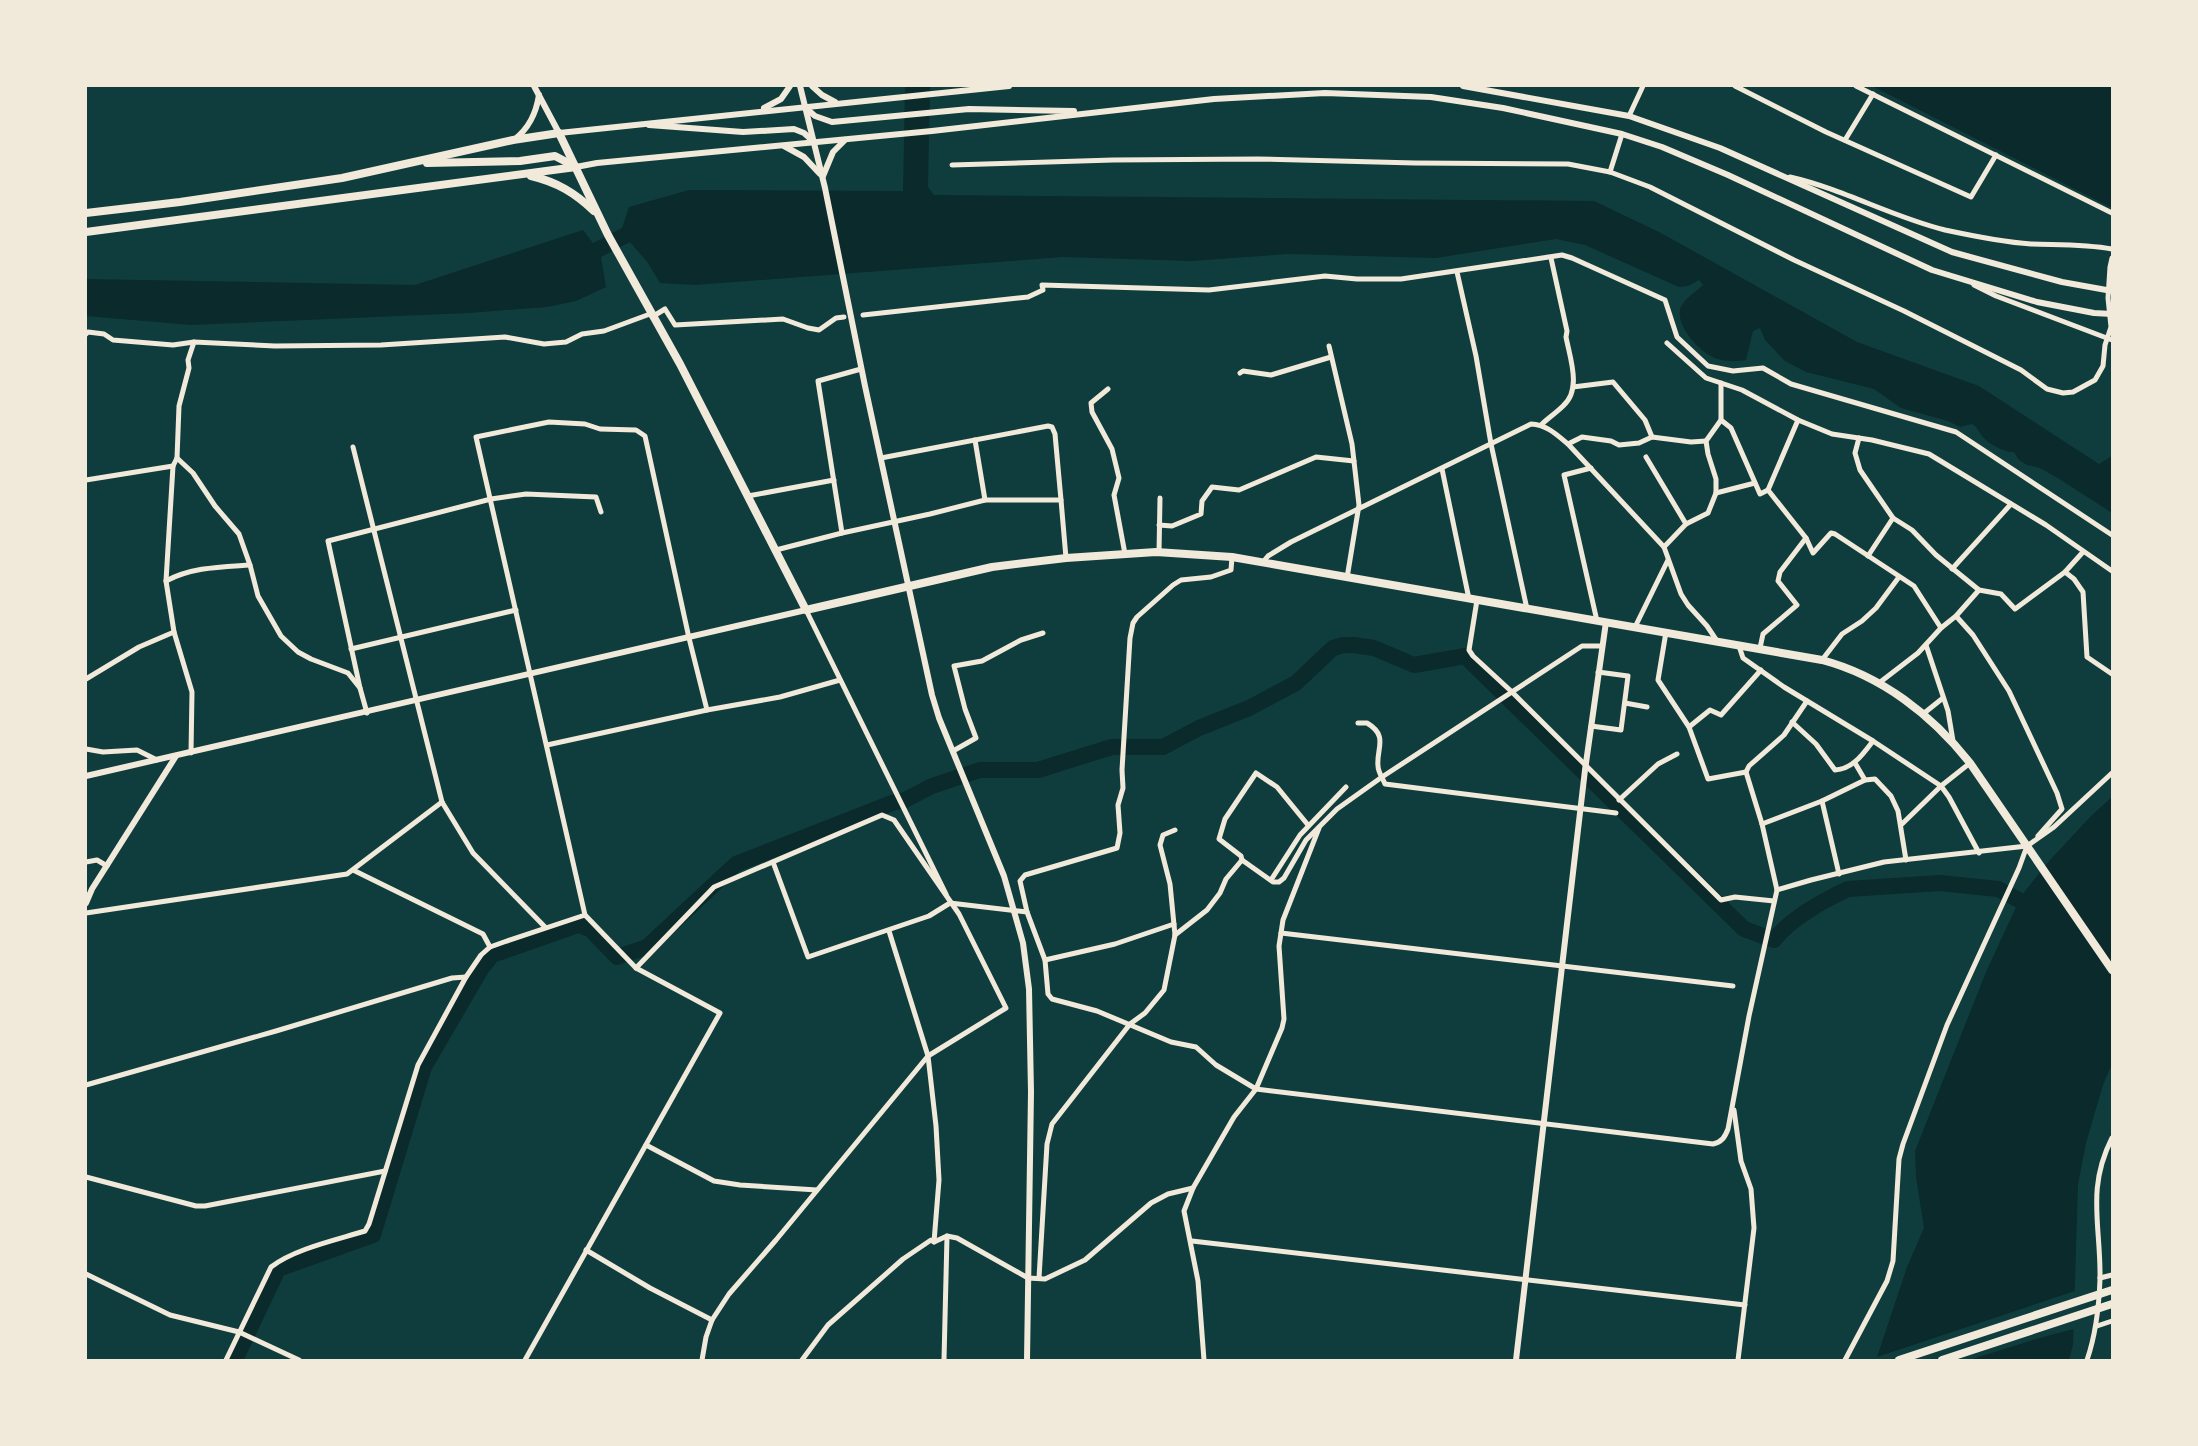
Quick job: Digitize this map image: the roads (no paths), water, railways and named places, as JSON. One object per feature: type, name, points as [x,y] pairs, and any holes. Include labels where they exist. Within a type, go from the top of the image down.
[{"type":"main road","points":[[86,213],[180,202],[331,179],[513,140],[559,133],[608,235],[680,364],[806,610],[992,567],[1066,558],[1159,553],[1232,558],[1760,648],[1834,663],[1879,683],[1923,714],[1953,742],[2030,844],[2040,864],[2112,970]]},
{"type":"main road","points":[[410,163],[520,161],[555,156],[576,167]]},
{"type":"main road","points":[[86,231],[576,167]]},
{"type":"main road","points":[[524,175],[544,179],[565,188],[580,197],[599,216]]},
{"type":"main road","points":[[1899,1360],[2112,1290]]},
{"type":"main road","points":[[1942,1360],[2112,1304]]},
{"type":"street","points":[[534,86],[559,133],[1009,86]]},
{"type":"street","points":[[758,111],[781,99],[790,86]]},
{"type":"street","points":[[800,86],[825,188],[861,369],[932,695],[1004,876],[1023,943],[1029,989],[1031,1092],[1027,1360]]},
{"type":"street","points":[[812,86],[822,96],[836,103]]},
{"type":"street","points":[[1463,86],[1629,116],[1720,148],[1952,252],[2061,282],[2112,291]]},
{"type":"street","points":[[1629,116],[1643,86]]},
{"type":"street","points":[[1735,86],[1845,140],[1971,197],[1996,155]]},
{"type":"street","points":[[1856,86],[2112,213]]},
{"type":"street","points":[[576,167],[597,163],[932,131],[1214,99],[1283,94],[1367,94],[1470,102],[1622,134],[1662,147],[1932,270],[2037,302],[2094,313],[2112,314]]},
{"type":"street","points":[[1845,140],[1873,94]]},
{"type":"street","points":[[513,140],[523,133],[530,122],[536,111],[539,95]]},
{"type":"street","points":[[805,106],[815,116],[832,122],[969,109],[1092,112]]},
{"type":"street","points":[[640,123],[743,132],[794,129],[804,133],[815,143]]},
{"type":"street","points":[[1610,172],[1622,134]]},
{"type":"street","points":[[822,177],[833,152],[845,139]]},
{"type":"street","points":[[783,146],[804,156],[822,177]]},
{"type":"street","points":[[952,165],[1113,160],[1258,159],[1568,164],[1610,172],[1650,188],[1794,260],[1904,311],[2021,370],[2047,389],[2063,393],[2073,392],[2095,380],[2103,366],[2105,345],[2111,327],[2108,298],[2112,258]]},
{"type":"street","points":[[1785,176],[1812,182],[1890,213],[1942,229],[2008,241],[2112,249]]},
{"type":"street","points":[[863,315],[1028,297],[1043,290],[1042,285],[1209,290],[1325,276],[1401,279],[1562,255],[1665,300],[1677,337],[1708,366],[1733,371],[1763,368],[1791,384],[1956,432],[2112,535]]},
{"type":"street","points":[[1541,425],[1550,415],[1565,405],[1573,387],[1567,331],[1551,258]]},
{"type":"street","points":[[1457,272],[1527,609]]},
{"type":"street","points":[[1972,284],[1996,296],[2112,340]]},
{"type":"street","points":[[86,334],[88,332],[104,334],[113,340],[174,345],[194,342],[275,346],[381,345],[506,337],[544,344],[566,342],[582,334],[604,331],[665,309],[675,325],[783,319],[819,330],[836,318],[844,317]]},
{"type":"street","points":[[191,753],[192,692],[174,632],[166,581],[173,466],[177,458],[179,406],[194,342]]},
{"type":"street","points":[[1667,343],[1706,378],[1742,390],[1798,420],[1832,434],[1929,454],[2046,525],[2112,571]]},
{"type":"street","points":[[1329,346],[1354,461],[1359,505],[1347,578]]},
{"type":"street","points":[[1240,373],[1243,371],[1271,375],[1331,357]]},
{"type":"street","points":[[842,533],[818,381],[861,369]]},
{"type":"street","points":[[1664,547],[1686,524],[1708,513],[1716,493],[1716,479],[1706,441],[1721,420],[1720,369]]},
{"type":"street","points":[[1573,387],[1613,382],[1645,420],[1652,438]]},
{"type":"street","points":[[1108,389],[1091,404],[1092,412],[1112,449],[1119,478],[1114,495],[1125,554]]},
{"type":"street","points":[[1721,420],[1731,428],[1760,494],[1768,489],[1798,420]]},
{"type":"street","points":[[525,1360],[720,1013],[636,968],[585,915],[476,436],[549,422],[585,424],[600,429],[636,430],[645,436],[707,710]]},
{"type":"street","points":[[1262,564],[1268,556],[1291,542],[1531,424],[1541,425],[1568,444],[1664,547],[1688,605],[1718,641]]},
{"type":"street","points":[[881,458],[1052,427],[1055,434],[1066,558]]},
{"type":"street","points":[[1568,444],[1582,437],[1611,441],[1619,445],[1652,438],[1691,442],[1706,441]]},
{"type":"street","points":[[1859,438],[1855,453],[1860,470],[1893,518],[1912,530],[1978,590],[2001,594],[2015,609],[2065,572],[2083,552]]},
{"type":"street","points":[[975,440],[985,500]]},
{"type":"street","points":[[353,447],[442,802],[473,853],[545,927]]},
{"type":"street","points":[[1159,525],[1172,526],[1202,514],[1202,501],[1212,487],[1239,490],[1316,457],[1354,461]]},
{"type":"street","points":[[1646,457],[1686,524]]},
{"type":"street","points":[[177,458],[194,473],[215,506],[239,534],[258,596],[281,636],[298,652],[348,673],[360,688]]},
{"type":"street","points":[[86,480],[173,466]]},
{"type":"street","points":[[1516,1360],[1602,646],[1602,622],[1564,475],[1592,468]]},
{"type":"street","points":[[1442,469],[1473,600],[1469,650],[1721,900],[1735,897],[1774,902]]},
{"type":"street","points":[[748,496],[834,480]]},
{"type":"street","points":[[1716,493],[1755,483]]},
{"type":"street","points":[[1768,489],[1806,538],[1814,553],[1831,533],[1835,534],[1914,586],[1941,628]]},
{"type":"street","points":[[367,713],[328,540],[375,530],[490,499],[526,494],[596,497],[601,512]]},
{"type":"street","points":[[1159,553],[1160,498]]},
{"type":"street","points":[[776,550],[985,500],[1061,500]]},
{"type":"street","points":[[1952,568],[2011,504]]},
{"type":"street","points":[[1868,556],[1893,518]]},
{"type":"street","points":[[1760,648],[1763,634],[1797,605],[1778,581],[1780,572],[1806,538]]},
{"type":"street","points":[[1232,558],[1231,570],[1211,577],[1181,580],[1173,585],[1133,623],[1130,638],[1122,788],[1118,805],[1120,833],[1117,848],[1025,874],[1020,881],[1027,912],[1045,960],[1048,994],[1052,999],[1097,1011],[1172,1042],[1196,1047],[1216,1065],[1256,1089],[1719,1143],[1725,1137],[1728,1129],[1777,890],[1762,824],[1746,772],[1749,766],[1784,735],[1807,701]]},
{"type":"street","points":[[1635,627],[1668,560]]},
{"type":"street","points":[[166,581],[181,573],[208,568],[250,565]]},
{"type":"street","points":[[2065,572],[2074,579],[2083,592],[2087,657],[2112,674]]},
{"type":"street","points":[[1822,660],[1842,634],[1862,621],[1876,608],[1899,577]]},
{"type":"street","points":[[1879,683],[1926,645],[1956,616],[1978,590]]},
{"type":"street","points":[[351,649],[516,610]]},
{"type":"street","points":[[86,776],[806,610],[942,881],[950,903]]},
{"type":"street","points":[[1845,1360],[1887,1281],[1893,1261],[1899,1159],[1947,1025],[2030,844],[2062,809],[2057,793],[2009,691],[1973,635],[1956,616]]},
{"type":"street","points":[[86,679],[139,647],[174,632]]},
{"type":"street","points":[[1666,632],[1658,680],[1689,727],[1706,778],[1746,772]]},
{"type":"street","points":[[953,751],[976,738],[964,709],[954,666],[982,661],[1021,640],[1043,633]]},
{"type":"street","points":[[1738,645],[1743,658],[1941,786],[1979,853]]},
{"type":"street","points":[[1926,645],[1948,711],[1953,742]]},
{"type":"street","points":[[1308,825],[1277,787],[1256,773],[1225,819],[1219,839],[1241,856],[1242,860],[1271,880],[1279,882],[1284,878],[1306,840],[1337,809],[1582,646],[1602,646]]},
{"type":"street","points":[[1689,727],[1710,710],[1721,715],[1761,670]]},
{"type":"street","points":[[1591,726],[1621,730],[1625,703],[1628,676],[1598,672]]},
{"type":"street","points":[[547,745],[707,710],[780,697],[840,680]]},
{"type":"street","points":[[1923,714],[1943,698]]},
{"type":"street","points":[[1625,703],[1647,707]]},
{"type":"street","points":[[1792,722],[1816,744],[1838,771],[1855,763],[1873,741]]},
{"type":"street","points":[[1358,723],[1367,723],[1377,732],[1380,751],[1378,766],[1385,784],[1616,813]]},
{"type":"street","points":[[86,749],[103,752],[137,750],[157,760]]},
{"type":"street","points":[[1619,800],[1658,764],[1677,754]]},
{"type":"street","points":[[86,903],[176,756]]},
{"type":"street","points":[[1855,763],[1865,780]]},
{"type":"street","points":[[1901,825],[1941,786],[1970,763]]},
{"type":"street","points":[[1777,890],[1884,862],[1979,853],[2030,844],[2054,827],[2112,772]]},
{"type":"street","points":[[1762,824],[1822,801],[1865,780],[1875,778],[1891,796],[1898,811],[1906,860]]},
{"type":"street","points":[[1271,880],[1285,855],[1308,825],[1346,787]]},
{"type":"street","points":[[1822,801],[1839,874]]},
{"type":"street","points":[[86,913],[347,874],[442,802]]},
{"type":"street","points":[[636,968],[714,886],[882,814],[894,820],[959,914],[1006,1008],[928,1056],[729,1294],[712,1320],[702,1360]]},
{"type":"street","points":[[1204,1360],[1198,1281],[1184,1211],[1193,1188],[1234,1117],[1256,1089],[1283,1024],[1279,946],[1283,920],[1319,828]]},
{"type":"street","points":[[1039,1278],[1048,1134],[1052,1124],[1131,1024],[1164,990],[1175,935],[1170,884],[1160,845],[1163,835],[1174,830]]},
{"type":"street","points":[[86,862],[97,860],[107,866]]},
{"type":"street","points":[[1175,935],[1207,910],[1220,893],[1226,879],[1242,860]]},
{"type":"street","points":[[773,862],[808,957],[929,916],[950,903],[1027,912]]},
{"type":"street","points":[[353,870],[483,934],[490,948]]},
{"type":"street","points":[[226,1360],[271,1267],[294,1254],[365,1231],[418,1065],[466,977],[481,955],[490,948],[585,915]]},
{"type":"street","points":[[1045,960],[1115,944],[1174,924]]},
{"type":"street","points":[[889,931],[928,1056],[939,1180],[934,1242]]},
{"type":"street","points":[[1281,933],[1733,986]]},
{"type":"street","points":[[86,1085],[452,978],[466,977]]},
{"type":"street","points":[[1733,1102],[1741,1161],[1751,1189],[1754,1207],[1754,1228],[1738,1360]]},
{"type":"street","points":[[2087,1360],[2097,1326],[2100,1278],[2096,1191],[2102,1163],[2112,1138]]},
{"type":"street","points":[[646,1145],[714,1181],[817,1190]]},
{"type":"street","points":[[86,1177],[196,1206],[205,1206],[385,1171]]},
{"type":"street","points":[[802,1360],[828,1325],[903,1259],[931,1240],[934,1242],[947,1236],[957,1238],[1028,1278],[1045,1279],[1085,1260],[1151,1203],[1168,1194],[1193,1188]]},
{"type":"street","points":[[944,1360],[947,1236]]},
{"type":"street","points":[[1192,1242],[1745,1305]]},
{"type":"street","points":[[586,1250],[650,1288],[712,1320]]},
{"type":"street","points":[[86,1274],[170,1316],[240,1332],[299,1360]]},
{"type":"street","points":[[2100,1278],[2112,1275]]},
{"type":"street","points":[[2097,1326],[2112,1321]]},
{"type":"water","points":[[905,86],[930,86],[928,187],[934,195],[1594,201],[1661,233],[1857,342],[1979,386],[2099,464],[2112,456],[2112,513],[2040,468],[2027,465],[2019,460],[2014,452],[2003,450],[1990,443],[1972,424],[1960,427],[1948,421],[1901,408],[1874,389],[1806,372],[1785,361],[1765,340],[1760,328],[1753,331],[1746,360],[1728,361],[1713,357],[1692,340],[1680,318],[1682,305],[1703,285],[1699,280],[1688,286],[1679,287],[1585,245],[1556,239],[1436,258],[1288,254],[1191,261],[1063,257],[695,285],[660,283],[648,263],[630,242],[601,257],[606,287],[576,301],[547,307],[469,313],[191,325],[86,316],[86,279],[415,285],[583,230],[593,243],[622,228],[629,207],[689,190],[903,191]]},
{"type":"water","points":[[1872,86],[2112,86],[2112,208]]},
{"type":"water","points":[[2112,797],[2112,1064],[2103,1085],[2086,1143],[2078,1185],[2073,1345],[2069,1360],[1876,1360],[1907,1267],[1924,1228],[1916,1177],[1915,1151],[1986,972],[2025,891],[2050,860]]},
{"type":"waterway","points":[[235,1360],[278,1269],[373,1235],[424,1067],[481,969],[492,955],[578,925],[590,929],[617,957],[647,947],[736,864],[905,800],[932,786],[980,770],[1038,770],[1112,747],[1163,747],[1199,728],[1249,708],[1296,683],[1333,648],[1343,645],[1374,648],[1414,665],[1465,656],[1744,929],[1774,940],[1789,925],[1818,904],[1848,889],[1940,883],[1998,889],[2040,911]]}]
